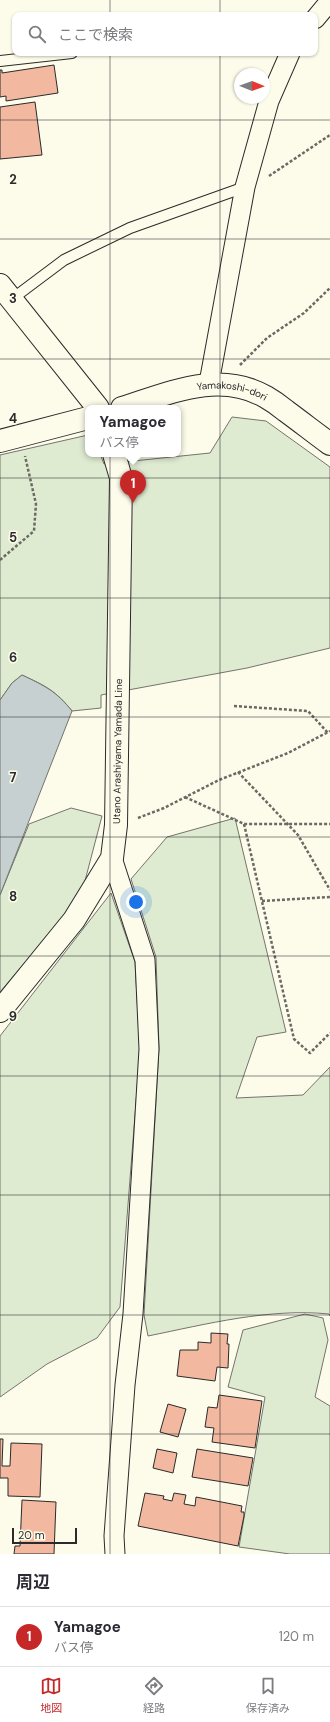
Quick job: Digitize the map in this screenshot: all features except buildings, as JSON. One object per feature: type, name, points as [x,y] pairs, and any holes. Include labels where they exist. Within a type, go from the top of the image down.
[{"type":"main road","points":[[6,292],[96,405]]},
{"type":"main road","name":"Yamakoshi-dori","points":[[131,405],[172,392],[218,384],[246,388],[267,397],[330,444]]},
{"type":"main road","points":[[0,441],[85,419]]},
{"type":"main road","name":"Utano Arashiyama Yamada Line","points":[[0,1011],[74,920],[112,858],[116,825],[121,478],[115,457]]},
{"type":"street","points":[[318,15],[330,1]]},
{"type":"street","points":[[218,384],[245,187],[269,101],[289,56]]},
{"type":"street","points":[[112,858],[145,960],[149,1049],[133,1314],[125,1385],[115,1528],[115,1554]]},
{"type":"lane","points":[[0,61],[45,56]]},
{"type":"lane","points":[[6,292],[64,260],[130,228],[245,187]]},
{"type":"path","points":[[245,187],[269,176],[330,135]]},
{"type":"path","points":[[218,384],[268,338],[304,313],[330,288]]},
{"type":"path","points":[[0,560],[34,531],[36,504],[21,436]]},
{"type":"path","points":[[116,825],[164,808],[220,780],[288,753],[329,732],[308,711],[234,706]]},
{"type":"path","points":[[238,772],[298,835],[330,890]]},
{"type":"path","points":[[185,797],[244,824],[330,824]]},
{"type":"path","points":[[244,824],[294,1038],[310,1053],[330,1032]]},
{"type":"path","points":[[262,901],[330,897]]},
{"type":"green space","points":[[232,417],[266,421],[330,467],[330,648],[247,668],[101,695],[101,708],[72,711],[61,698],[50,690],[38,682],[22,675],[12,683],[0,700],[0,455],[85,436],[85,457],[101,457],[104,464],[210,453]]},
{"type":"green space","points":[[71,808],[102,816],[81,896],[0,992],[0,895],[29,824]]},
{"type":"green space","points":[[235,818],[286,1032],[257,1037],[236,1098],[303,1095],[330,1067],[330,1316],[329,1314],[306,1313],[261,1315],[215,1322],[148,1336],[144,1315],[159,1048],[156,957],[131,879],[167,837]]},
{"type":"green space","points":[[111,893],[135,962],[140,1051],[120,1307],[97,1338],[47,1364],[0,1397],[0,1036]]},
{"type":"green space","points":[[305,1314],[323,1318],[328,1340],[315,1397],[330,1406],[330,1554],[290,1554],[239,1547],[265,1397],[228,1387],[243,1330]]},
{"type":"shaded area","points":[[22,675],[50,690],[61,698],[72,711],[0,895],[0,700],[12,683]]},
{"type":"place","name":"Yamagoe","points":[[133,503]]}]
